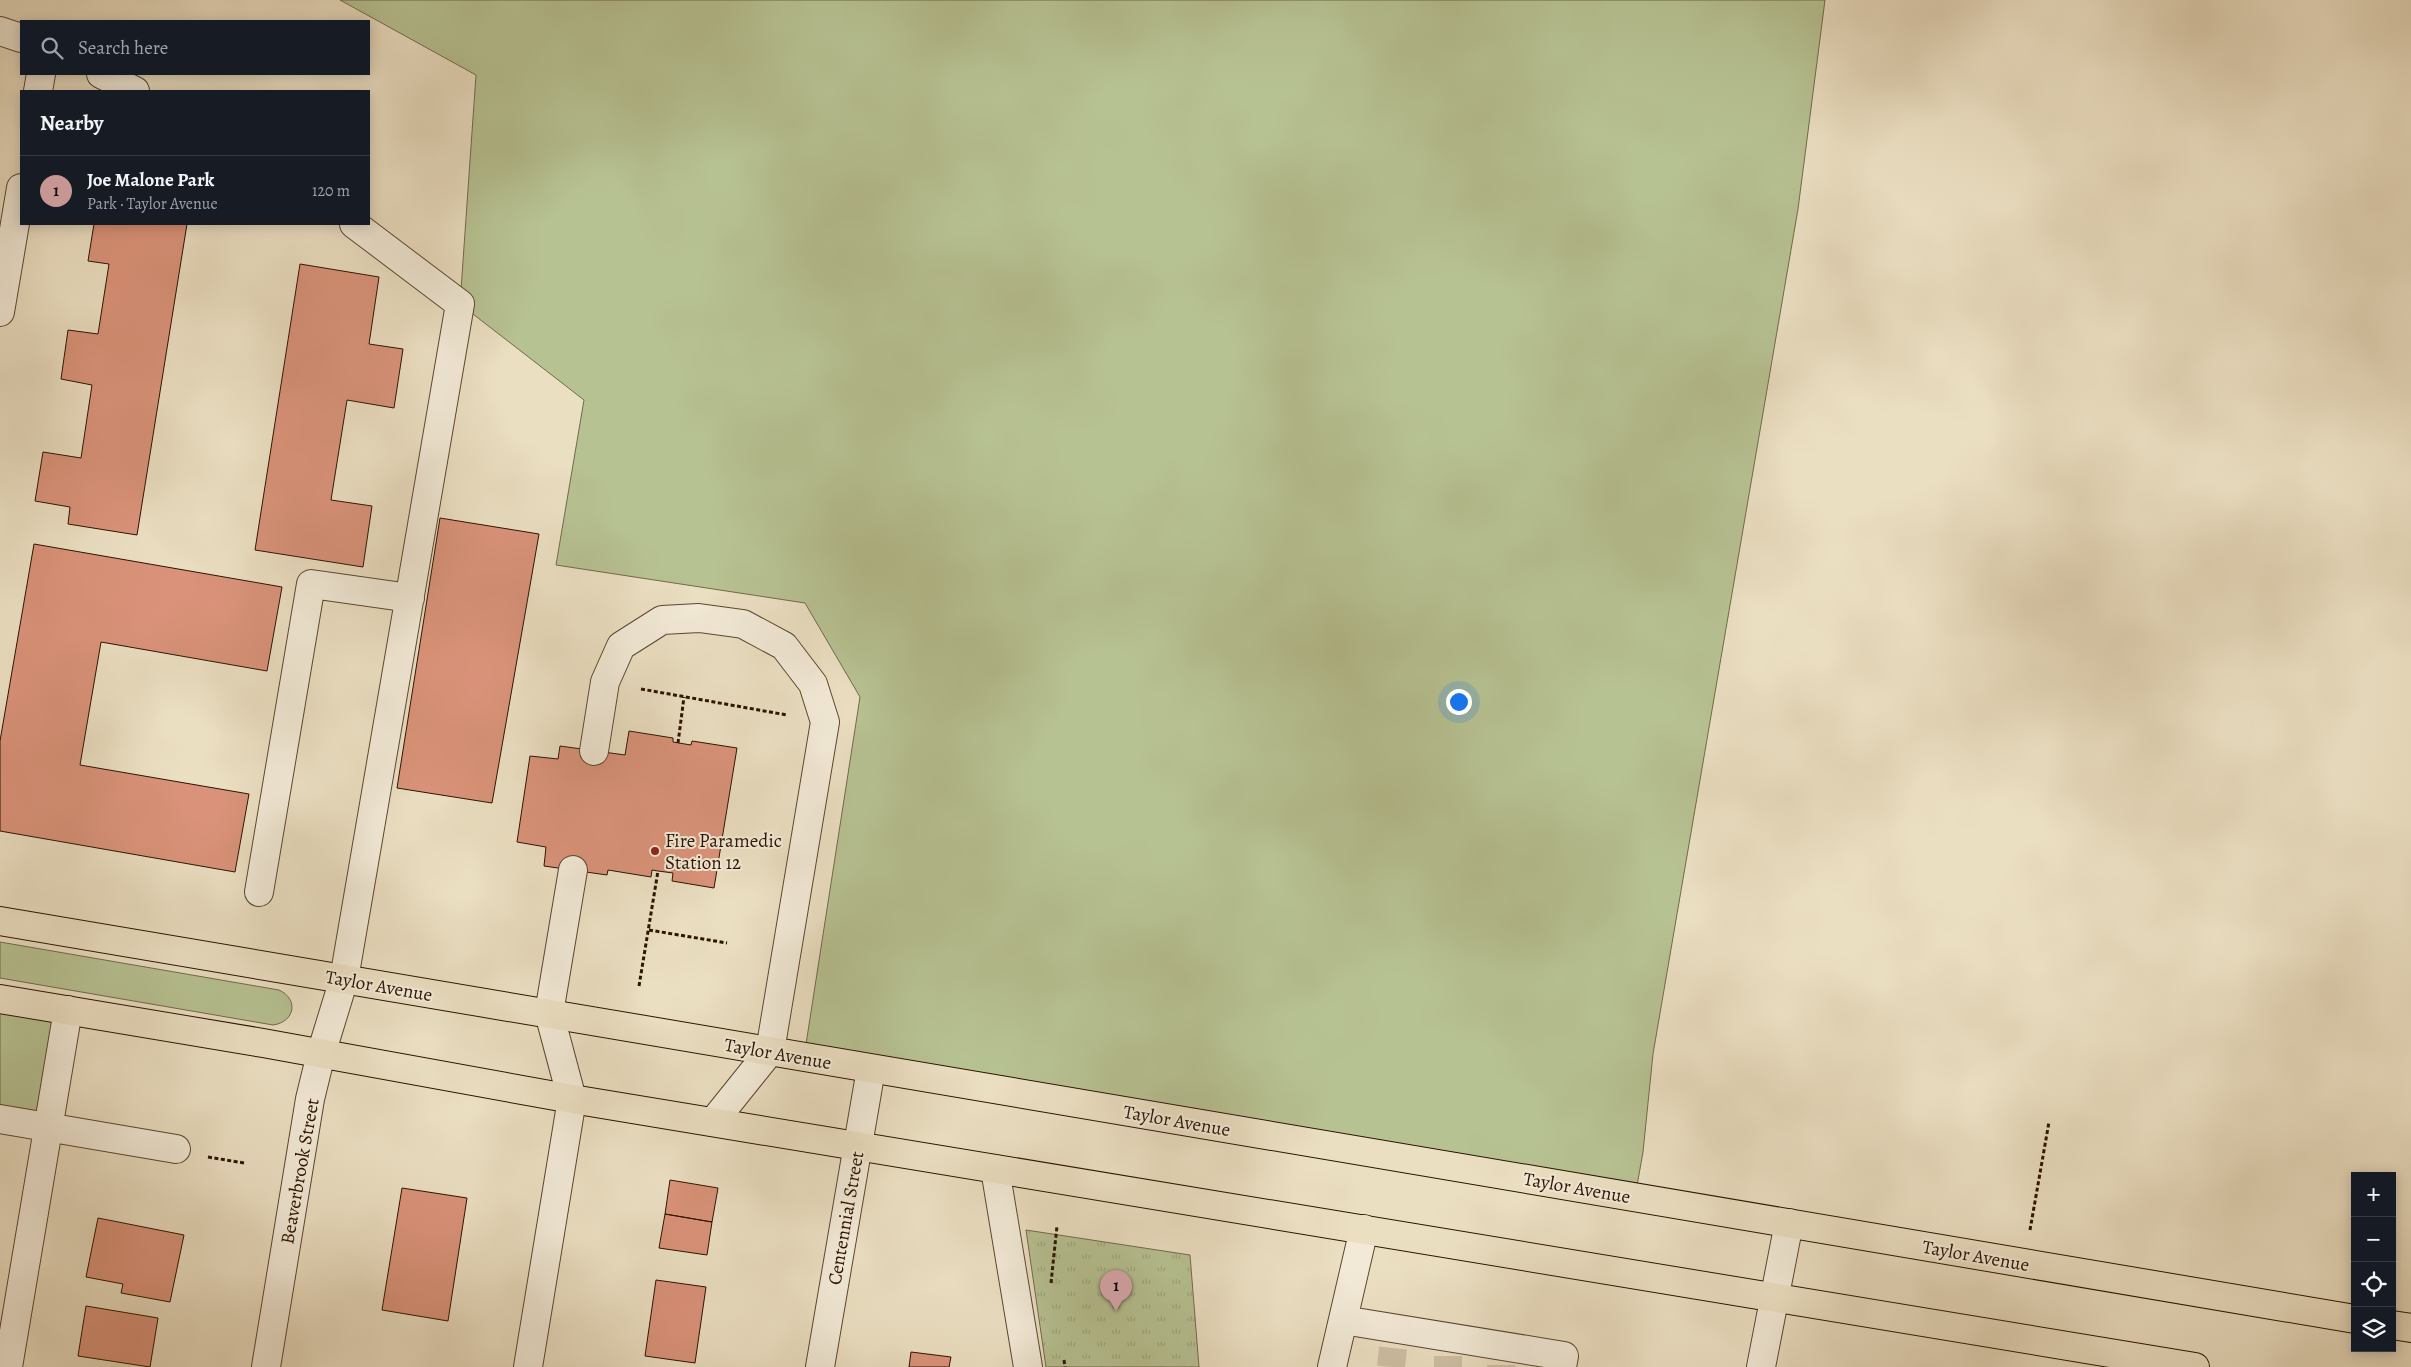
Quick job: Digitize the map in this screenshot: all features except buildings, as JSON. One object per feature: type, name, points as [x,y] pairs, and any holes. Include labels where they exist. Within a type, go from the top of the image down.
[{"type":"main road","name":"Taylor Avenue","points":[[0,921],[2351,1318]]},
{"type":"main road","points":[[0,999],[713,1122],[2195,1367]]},
{"type":"main road","points":[[2396,1326],[2411,1328]]},
{"type":"street","points":[[0,30],[20,38]]},
{"type":"street","points":[[38,90],[41,75]]},
{"type":"street","points":[[103,75],[133,90]]},
{"type":"street","points":[[0,312],[20,194]]},
{"type":"street","name":"Beaverbrook Street","points":[[266,1367],[310,1099],[321,1054],[344,979],[460,304],[355,225]]},
{"type":"street","points":[[259,892],[311,584],[410,598]]},
{"type":"street","points":[[594,751],[605,682],[621,646],[662,620],[699,618],[743,624],[784,646],[813,684],[825,722],[770,1051],[713,1122]]},
{"type":"street","points":[[528,1367],[572,1098],[549,1014],[573,870]]},
{"type":"street","points":[[8,1367],[68,1010]]},
{"type":"street","name":"Centennial Street","points":[[820,1367],[871,1068]]},
{"type":"street","points":[[0,1119],[188,1153]]},
{"type":"street","points":[[995,1169],[1028,1367]]},
{"type":"street","points":[[1761,1367],[1789,1223]]},
{"type":"street","points":[[1332,1367],[1364,1229]]},
{"type":"street","points":[[1342,1320],[1393,1338],[1503,1356],[1564,1356],[1562,1367]]},
{"type":"path","points":[[605,682],[825,722]]},
{"type":"path","points":[[678,743],[684,697]]},
{"type":"path","points":[[639,986],[658,871]]},
{"type":"path","points":[[649,930],[727,943]]},
{"type":"path","points":[[2024,1262],[2049,1122]]},
{"type":"path","points":[[188,1153],[244,1162]]},
{"type":"path","points":[[1052,1293],[1051,1284],[1057,1226]]},
{"type":"path","points":[[1064,1358],[1066,1367]]},
{"type":"green space","points":[[340,0],[1825,0],[1798,209],[1653,1054],[1643,1152],[1635,1197],[804,1057],[860,697],[805,603],[556,565],[584,400],[460,304],[476,75]]},
{"type":"green space","points":[[0,942],[279,990],[290,999],[292,1010],[286,1020],[273,1025],[0,978]]},
{"type":"green space","points":[[0,999],[68,1010],[48,1127],[0,1119]]},
{"type":"green space","points":[[1026,1230],[1190,1255],[1199,1367],[1046,1367]]},
{"type":"tunnel","points":[[1391,1367],[1393,1348]]},
{"type":"tunnel","points":[[1448,1356],[1448,1367]]},
{"type":"place","name":"Fire Paramedic Station 12","points":[[655,851]]},
{"type":"place","name":"Joe Malone Park","points":[[1116,1311]]}]
